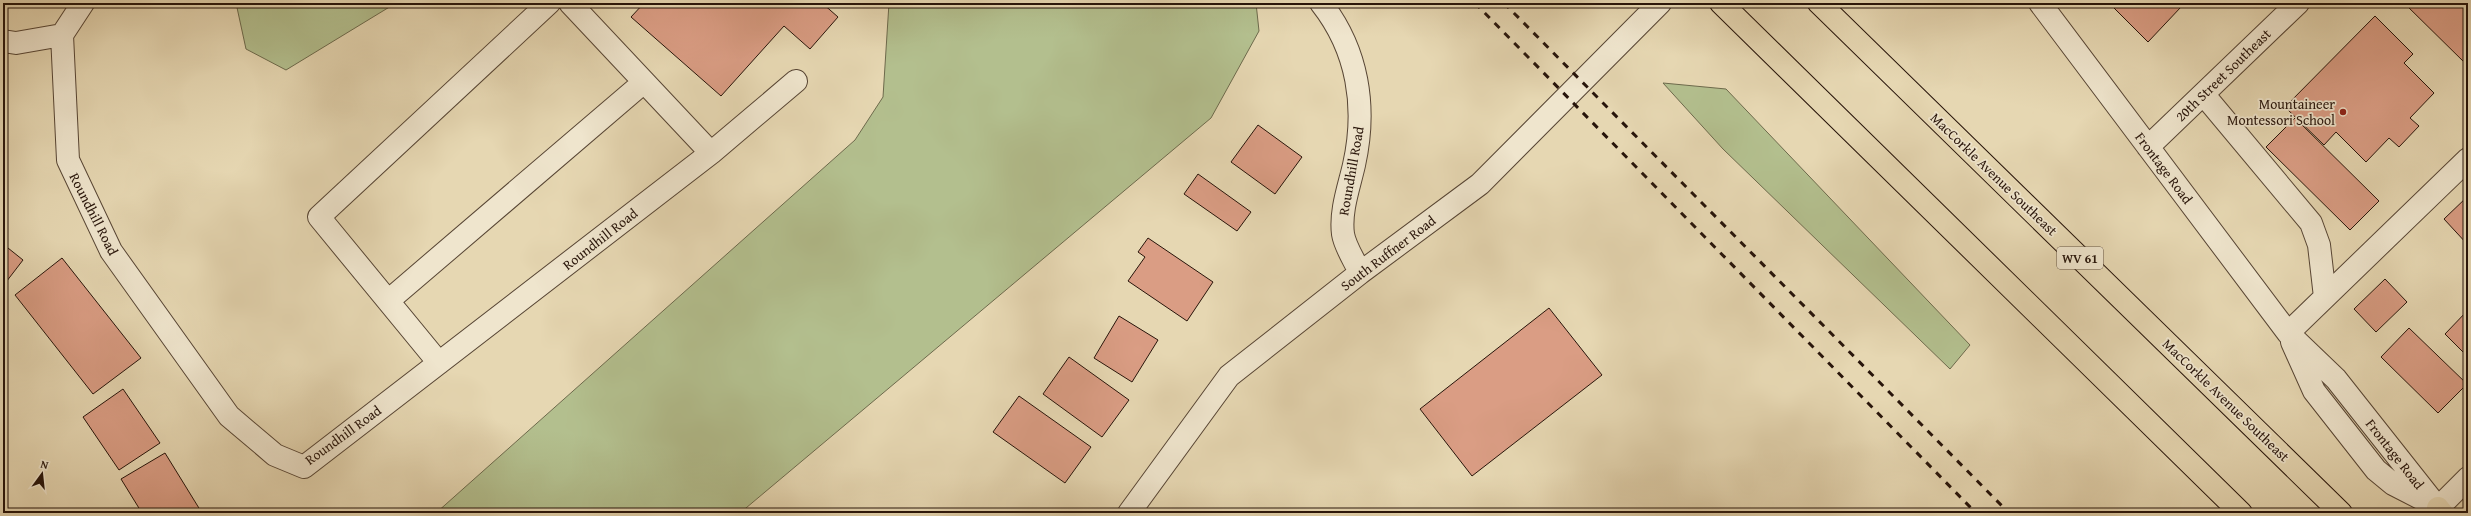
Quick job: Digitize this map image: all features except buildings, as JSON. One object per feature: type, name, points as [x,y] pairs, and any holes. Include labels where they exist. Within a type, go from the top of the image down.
[{"type":"main road","points":[[1720,3],[2241,513]]},
{"type":"main road","name":"MacCorkle Avenue Southeast","points":[[1819,3],[2341,513]]},
{"type":"street","points":[[3,41],[16,44],[62,35],[83,3]]},
{"type":"street","points":[[439,363],[319,217],[549,3]]},
{"type":"street","points":[[570,3],[711,153]]},
{"type":"street","name":"Roundhill Road","points":[[1321,3],[1333,19],[1346,45],[1355,71],[1360,99],[1358,146],[1342,215],[1344,235],[1360,273]]},
{"type":"street","name":"South Ruffner Road","points":[[1128,513],[1229,376],[1360,273],[1480,184],[1660,3]]},
{"type":"street","name":"Frontage Road","points":[[2040,3],[2288,332],[2336,379],[2440,510]]},
{"type":"street","name":"20th Street Southeast","points":[[2148,147],[2204,95],[2298,3]]},
{"type":"street","name":"Roundhill Road","points":[[62,35],[68,160],[111,251],[229,416],[275,455],[304,467],[711,153],[796,81]]},
{"type":"street","points":[[388,301],[644,82]]},
{"type":"street","points":[[2204,95],[2311,223],[2319,245],[2325,297]]},
{"type":"street","points":[[2288,332],[2468,159]]},
{"type":"street","points":[[2440,510],[2468,478]]},
{"type":"green space","points":[[236,3],[396,3],[286,70],[246,49]]},
{"type":"green space","points":[[889,3],[1256,3],[1259,31],[1211,118],[740,513],[436,513],[855,140],[883,97]]},
{"type":"green space","points":[[1663,83],[1726,89],[1970,345],[1950,369],[1723,149]]},
{"type":"railway","points":[[1475,3],[1976,513]]},
{"type":"railway","points":[[1504,3],[2009,513]]},
{"type":"place","name":"Mountaineer Montessori School","points":[[2343,112]]}]
